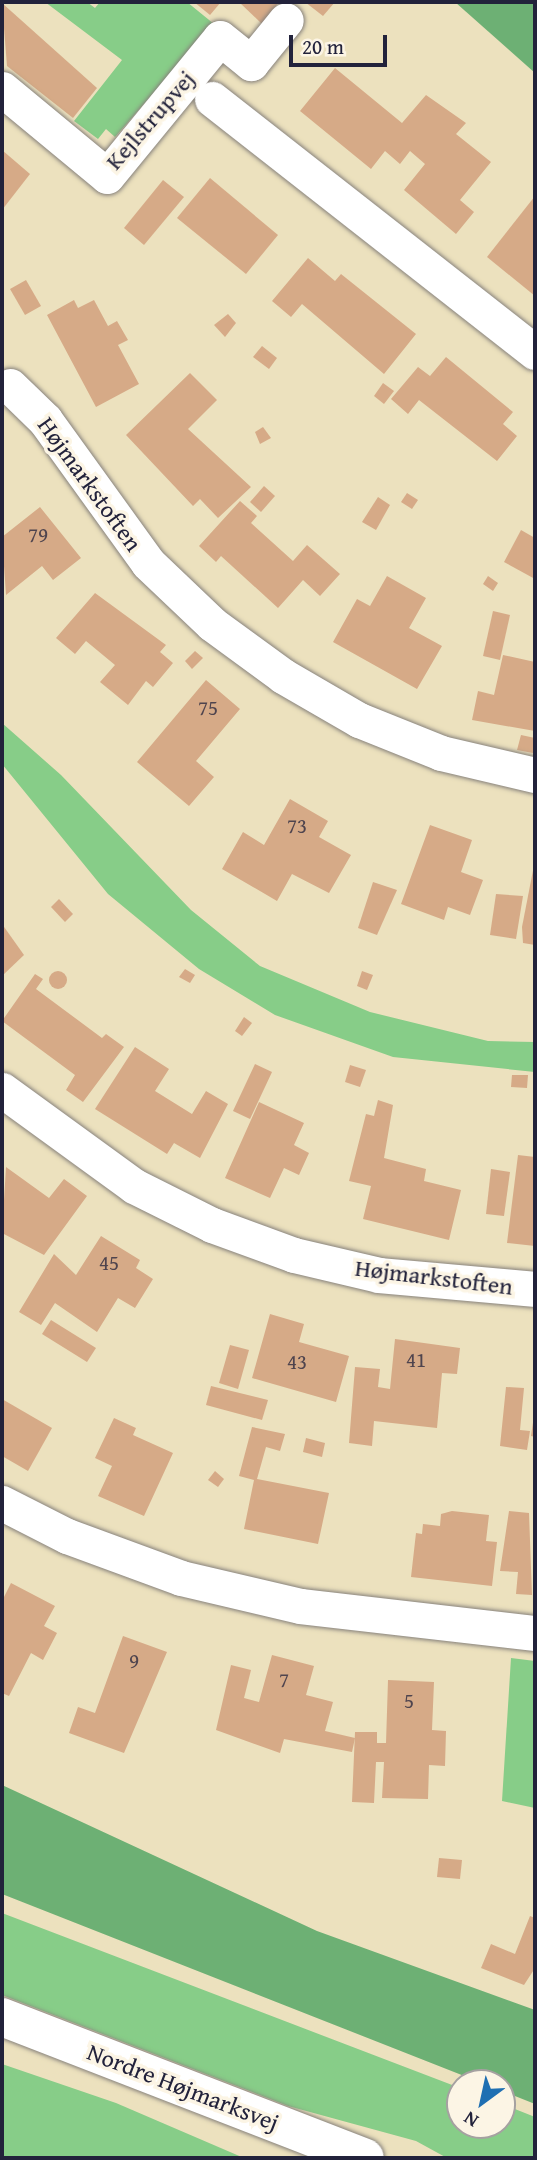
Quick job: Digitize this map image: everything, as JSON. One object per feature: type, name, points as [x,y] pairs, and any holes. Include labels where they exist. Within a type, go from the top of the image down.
[{"type":"street","name":"Kejlstrupvej","points":[[2,89],[107,176],[220,38],[251,63],[286,20]]},
{"type":"street","points":[[212,99],[535,352]]},
{"type":"street","name":"Højmarkstoften","points":[[10,386],[45,420],[149,563],[222,632],[359,720],[441,753],[535,775]]},
{"type":"street","name":"Højmarkstoften","points":[[2,1090],[123,1180],[212,1225],[294,1255],[379,1275],[535,1289]]},
{"type":"street","points":[[2,1503],[68,1536],[181,1578],[300,1606],[535,1633]]},
{"type":"street","name":"Nordre Højmarksvej","points":[[2,2017],[365,2158]]},
{"type":"green space","points":[[45,2],[87,2],[95,8],[100,2],[187,2],[214,24],[115,137],[106,129],[98,139],[74,121],[122,60]]},
{"type":"green space","points":[[455,2],[535,2],[535,73]]},
{"type":"green space","points":[[2,723],[61,775],[191,910],[260,966],[370,1012],[488,1041],[535,1042],[535,1072],[393,1057],[275,1015],[199,969],[108,894],[2,764]]},
{"type":"green space","points":[[511,1658],[535,1661],[535,1808],[502,1801]]},
{"type":"green space","points":[[2,1785],[317,1931],[535,2010],[535,2104],[516,2097],[516,2069],[446,2069],[2,1894]]},
{"type":"green space","points":[[2,1913],[446,2083],[446,2139],[516,2139],[516,2110],[535,2117],[535,2158],[447,2158],[416,2141],[288,2106],[2,1995]]},
{"type":"green space","points":[[2,2064],[116,2103],[244,2158],[2,2158]]},
{"type":"building","points":[[194,2],[221,2],[210,15]]},
{"type":"building","points":[[239,2],[279,2],[262,24]]},
{"type":"building","points":[[305,2],[335,2],[323,16]]},
{"type":"building","points":[[2,3],[97,88],[73,118],[7,66]]},
{"type":"building","points":[[335,68],[402,123],[426,95],[466,123],[456,134],[491,162],[460,200],[474,212],[456,234],[404,190],[425,164],[410,151],[400,164],[385,151],[371,169],[300,111]]},
{"type":"building","points":[[2,150],[30,174],[2,210]]},
{"type":"building","points":[[210,178],[278,235],[246,274],[177,218]]},
{"type":"building","points":[[163,180],[184,197],[144,245],[124,228]]},
{"type":"building","points":[[535,196],[535,296],[487,257]]},
{"type":"building","points":[[308,258],[335,281],[341,274],[416,334],[384,374],[302,304],[291,317],[272,301]]},
{"type":"building","points":[[26,280],[41,306],[25,315],[10,289]]},
{"type":"building","points":[[74,300],[78,308],[94,300],[108,326],[117,321],[128,340],[118,345],[139,384],[96,407],[47,315]]},
{"type":"building","points":[[228,314],[236,323],[225,337],[214,325]]},
{"type":"building","points":[[262,346],[277,358],[269,369],[253,357]]},
{"type":"building","points":[[446,357],[513,412],[503,424],[517,436],[497,461],[419,400],[408,414],[391,399],[418,367],[430,376]]},
{"type":"building","points":[[190,373],[217,400],[188,429],[251,487],[218,518],[200,499],[193,506],[126,435]]},
{"type":"building","points":[[383,383],[394,391],[384,404],[374,396]]},
{"type":"building","points":[[263,427],[271,438],[260,444],[255,432]]},
{"type":"building","points":[[264,486],[275,496],[261,512],[250,502]]},
{"type":"building","points":[[407,493],[418,500],[412,509],[401,502]]},
{"type":"building","points":[[378,497],[390,505],[376,530],[362,522]]},
{"type":"building","points":[[240,501],[257,516],[251,523],[293,561],[307,545],[340,574],[320,596],[303,580],[278,608],[221,556],[216,562],[199,546]]},
{"type":"building","points":[[40,507],[81,558],[53,580],[42,566],[6,595],[2,537]]},
{"type":"building","points":[[521,530],[535,538],[535,579],[504,562]]},
{"type":"building","points":[[387,576],[426,598],[409,628],[442,646],[417,689],[333,642],[357,599],[370,606]]},
{"type":"building","points":[[488,576],[498,583],[493,591],[483,584]]},
{"type":"building","points":[[95,593],[166,645],[160,652],[173,663],[153,687],[146,681],[128,705],[100,682],[115,665],[86,641],[75,654],[56,638]]},
{"type":"building","points":[[493,611],[510,615],[500,660],[483,656]]},
{"type":"building","points":[[195,651],[203,658],[192,669],[185,661]]},
{"type":"building","points":[[503,655],[535,662],[535,731],[472,720],[478,691],[494,695]]},
{"type":"building","points":[[206,680],[240,709],[196,761],[214,777],[189,806],[137,762]]},
{"type":"building","points":[[521,735],[535,738],[533,753],[517,750]]},
{"type":"building","points":[[290,799],[328,821],[319,837],[351,855],[329,893],[292,874],[277,901],[222,869],[243,832],[264,845]]},
{"type":"building","points":[[430,825],[472,840],[461,872],[483,880],[470,915],[448,907],[444,920],[401,904]]},
{"type":"building","points":[[535,860],[535,945],[523,943],[522,927]]},
{"type":"building","points":[[373,882],[397,890],[377,935],[358,928]]},
{"type":"building","points":[[496,894],[523,896],[516,939],[490,935]]},
{"type":"building","points":[[59,899],[73,914],[65,922],[51,907]]},
{"type":"building","points":[[2,924],[24,955],[2,976]]},
{"type":"building","points":[[185,969],[195,975],[190,983],[179,977]]},
{"type":"building","points":[[54,971],[62,971],[67,980],[65,987],[54,989],[49,984],[49,976]]},
{"type":"building","points":[[362,971],[373,975],[367,990],[357,986]]},
{"type":"building","points":[[35,974],[43,979],[36,989],[102,1038],[106,1034],[124,1047],[83,1102],[66,1090],[75,1075],[2,1021]]},
{"type":"building","points":[[244,1017],[252,1023],[242,1036],[235,1031]]},
{"type":"building","points":[[135,1047],[169,1069],[155,1091],[192,1114],[206,1091],[228,1104],[200,1158],[174,1143],[167,1154],[95,1109]]},
{"type":"building","points":[[255,1064],[272,1072],[250,1119],[233,1111]]},
{"type":"building","points":[[350,1065],[366,1070],[360,1087],[345,1082]]},
{"type":"building","points":[[512,1075],[528,1075],[527,1088],[511,1087]]},
{"type":"building","points":[[378,1100],[393,1105],[384,1158],[426,1169],[424,1181],[461,1190],[449,1240],[363,1219],[371,1186],[349,1181],[366,1114],[374,1116]]},
{"type":"building","points":[[259,1102],[304,1123],[294,1145],[309,1153],[299,1175],[284,1168],[270,1198],[225,1178]]},
{"type":"building","points":[[518,1155],[535,1157],[535,1246],[507,1243]]},
{"type":"building","points":[[6,1167],[49,1198],[64,1179],[87,1196],[44,1255],[2,1233]]},
{"type":"building","points":[[491,1169],[510,1172],[504,1216],[486,1214]]},
{"type":"building","points":[[101,1236],[140,1260],[136,1268],[153,1279],[135,1308],[118,1298],[97,1332],[55,1303],[41,1325],[19,1312],[54,1254],[76,1275]]},
{"type":"building","points":[[270,1314],[304,1324],[299,1342],[349,1356],[336,1402],[252,1378]]},
{"type":"building","points":[[51,1320],[96,1348],[87,1362],[42,1334]]},
{"type":"building","points":[[395,1339],[460,1348],[457,1374],[442,1373],[437,1428],[374,1421],[372,1446],[349,1443],[355,1367],[380,1369],[378,1387],[390,1389]]},
{"type":"building","points":[[230,1345],[249,1350],[238,1389],[219,1383]]},
{"type":"building","points":[[211,1386],[268,1400],[262,1420],[206,1405]]},
{"type":"building","points":[[506,1387],[524,1388],[520,1430],[530,1431],[527,1450],[500,1446]]},
{"type":"building","points":[[2,1399],[52,1428],[28,1471],[2,1456]]},
{"type":"building","points":[[535,1409],[535,1437],[531,1436]]},
{"type":"building","points":[[114,1418],[136,1428],[133,1435],[173,1453],[144,1516],[98,1496],[112,1466],[95,1458]]},
{"type":"building","points":[[252,1427],[285,1434],[280,1451],[266,1447],[257,1479],[329,1493],[318,1544],[244,1529],[254,1480],[239,1476]]},
{"type":"building","points":[[306,1438],[325,1443],[322,1457],[303,1452]]},
{"type":"building","points":[[215,1471],[224,1479],[218,1487],[208,1480]]},
{"type":"building","points":[[452,1511],[489,1515],[486,1541],[497,1542],[492,1586],[411,1577],[416,1533],[422,1534],[423,1524],[440,1526],[441,1514]]},
{"type":"building","points":[[509,1511],[529,1513],[532,1595],[516,1594],[518,1572],[500,1571]]},
{"type":"building","points":[[11,1583],[55,1606],[44,1626],[57,1633],[43,1660],[31,1653],[9,1696],[2,1693],[2,1601]]},
{"type":"building","points":[[123,1636],[167,1652],[124,1753],[69,1733],[78,1707],[95,1713]]},
{"type":"building","points":[[272,1655],[314,1666],[306,1695],[333,1702],[325,1731],[355,1738],[352,1752],[284,1739],[280,1753],[216,1730],[231,1665],[251,1670],[244,1698],[259,1702]]},
{"type":"building","points":[[388,1680],[434,1682],[432,1730],[446,1731],[445,1766],[429,1765],[428,1799],[382,1798],[384,1762],[376,1762],[374,1803],[352,1802],[355,1732],[377,1732],[377,1743],[386,1743]]},
{"type":"building","points":[[439,1858],[462,1860],[460,1879],[437,1877]]},
{"type":"building","points":[[530,1916],[535,1918],[535,1968],[524,1985],[481,1968],[491,1944],[515,1954]]}]
